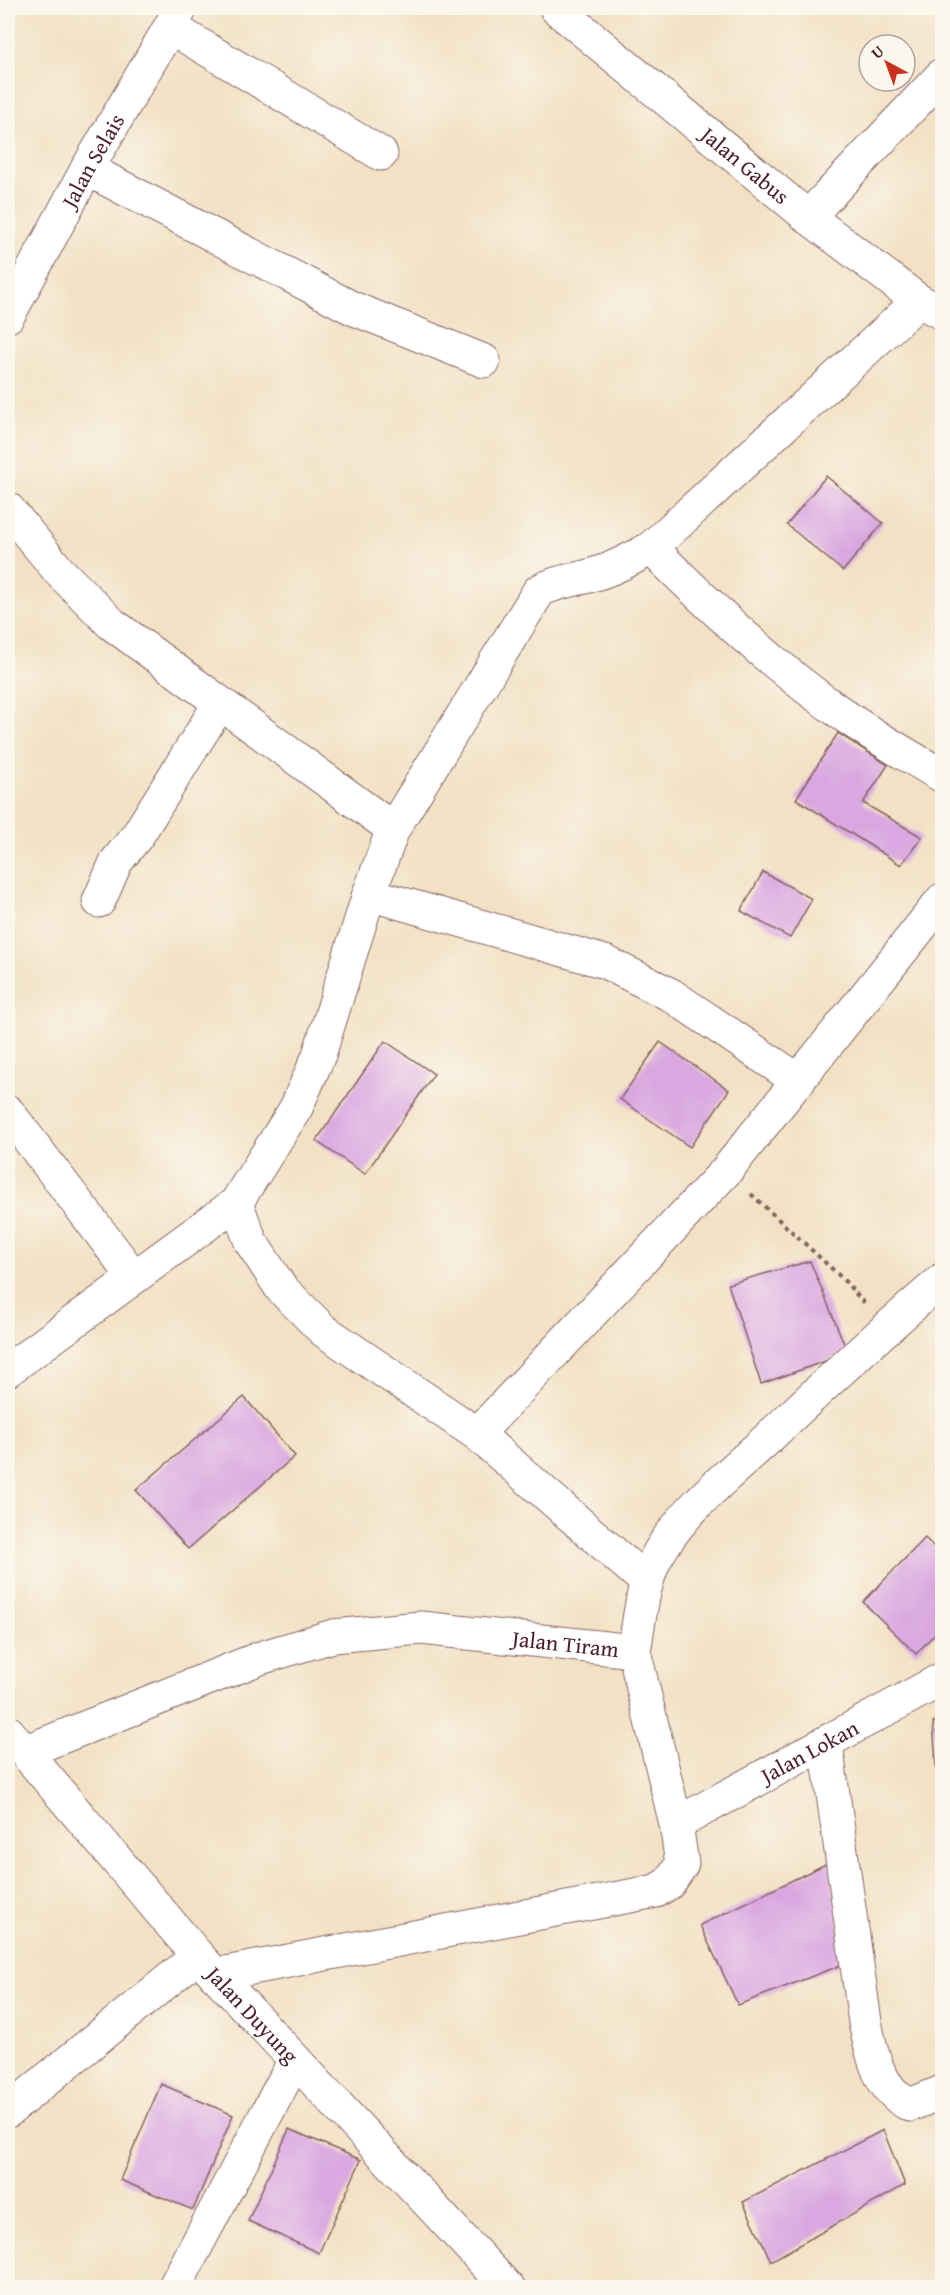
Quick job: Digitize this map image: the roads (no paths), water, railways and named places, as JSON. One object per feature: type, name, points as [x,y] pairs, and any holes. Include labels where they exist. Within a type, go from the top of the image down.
[{"type":"street","name":"Jalan Gabus","points":[[556,8],[808,217],[931,307]]},
{"type":"street","points":[[175,17],[381,154]]},
{"type":"street","name":"Jalan Selais","points":[[8,316],[87,169],[175,17]]},
{"type":"street","points":[[808,217],[942,75]]},
{"type":"street","points":[[87,169],[352,308],[484,361]]},
{"type":"street","points":[[8,1370],[236,1203],[296,1108],[319,1055],[369,894],[393,829],[539,591],[553,583],[591,576],[626,562],[651,548],[931,307]]},
{"type":"street","points":[[8,510],[59,571],[112,624],[393,829]]},
{"type":"street","points":[[651,548],[716,612],[795,680],[846,717],[942,776]]},
{"type":"street","points":[[99,900],[116,862],[136,836],[220,703]]},
{"type":"street","points":[[369,894],[605,962],[671,995],[799,1081]]},
{"type":"street","points":[[477,1434],[726,1171],[942,900]]},
{"type":"street","points":[[8,1112],[134,1277]]},
{"type":"street","points":[[236,1203],[251,1242],[281,1288],[323,1330],[477,1434],[647,1582]]},
{"type":"street","name":"Jalan Tiram","points":[[16,1742],[261,1658],[333,1636],[421,1628],[634,1652],[647,1582],[660,1551],[714,1488],[886,1327],[942,1280]]},
{"type":"street","points":[[8,2111],[207,1966],[656,1890],[669,1883],[682,1864],[676,1824],[634,1652]]},
{"type":"street","name":"Jalan Lokan","points":[[676,1824],[942,1679]]},
{"type":"street","name":"Jalan Duyung","points":[[16,1742],[207,1966],[508,2288]]},
{"type":"street","points":[[826,1744],[872,2052],[887,2089],[899,2099],[910,2105],[942,2092]]},
{"type":"street","points":[[174,2288],[295,2060]]}]
